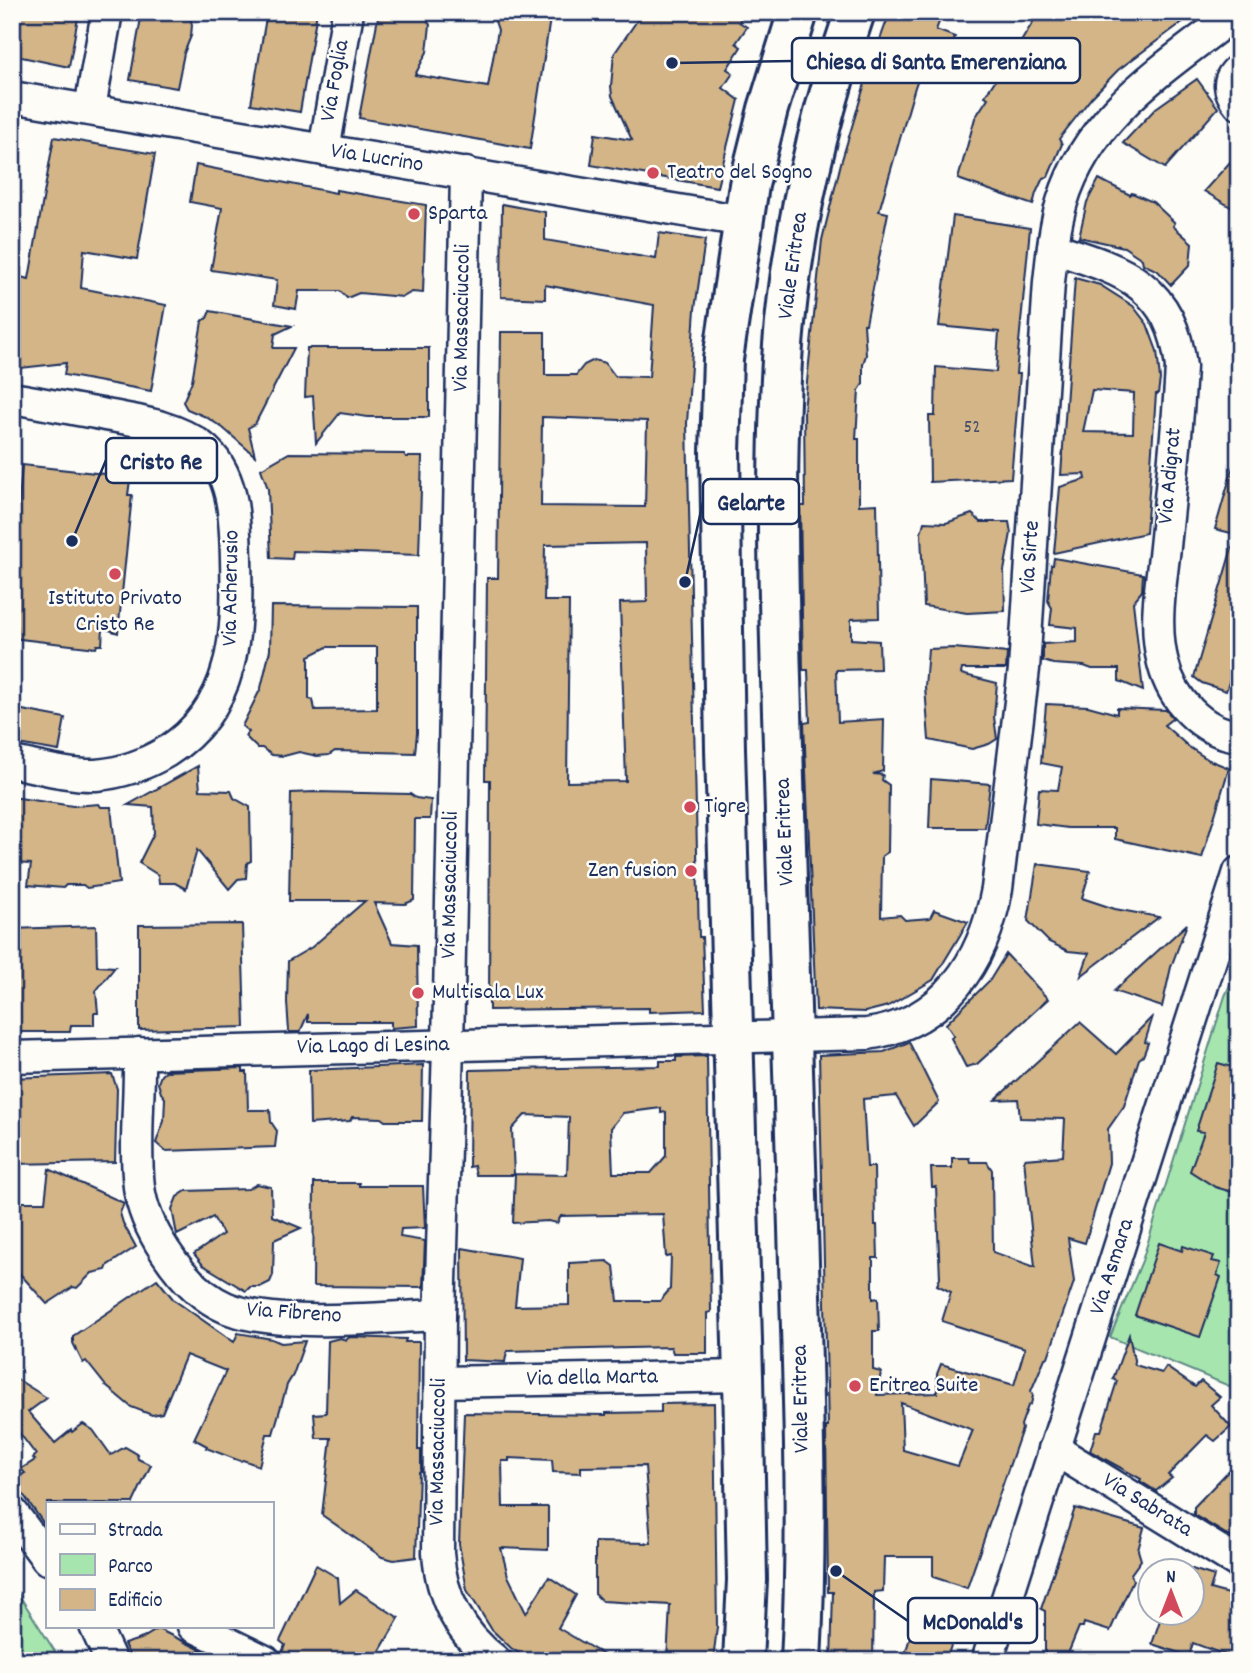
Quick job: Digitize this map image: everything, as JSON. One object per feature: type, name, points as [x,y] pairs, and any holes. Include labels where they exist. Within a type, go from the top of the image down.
[{"type":"street","points":[[90,108],[107,12]]},
{"type":"street","name":"Via Foglia","points":[[324,150],[348,12]]},
{"type":"street","points":[[743,1661],[747,1580],[720,452],[723,359],[749,185],[768,109],[798,12]]},
{"type":"street","name":"Viale Eritrea","points":[[801,1661],[804,1526],[802,1377],[779,620],[778,477],[782,366],[791,279],[816,141],[855,12]]},
{"type":"street","name":"Via Sirte","points":[[734,1036],[877,1032],[914,1020],[934,1006],[961,979],[976,954],[990,923],[1007,827],[1024,669],[1057,222],[1068,183],[1080,159],[1110,115],[1135,92],[1237,12]]},
{"type":"street","points":[[1239,69],[1230,78],[1229,87],[1239,104]]},
{"type":"street","name":"Via Lucrino","points":[[12,97],[90,108],[743,221]]},
{"type":"street","name":"Via Massaciuccoli","points":[[466,173],[440,1315],[439,1568],[446,1598],[458,1622],[496,1661]]},
{"type":"street","name":"Via Adigrat","points":[[1053,248],[1127,275],[1146,288],[1164,312],[1174,332],[1179,346],[1181,367],[1159,604],[1159,643],[1164,667],[1193,715],[1212,729],[1239,736]]},
{"type":"street","name":"Via Acherusio","points":[[12,398],[144,422],[172,430],[200,446],[214,459],[229,489],[236,576],[232,648],[223,686],[203,720],[185,739],[138,767],[112,773],[79,774],[12,762]]},
{"type":"street","name":"Via Asmara","points":[[987,1661],[1239,873]]},
{"type":"street","name":"Via Lago di Lesina","points":[[12,1057],[734,1036]]},
{"type":"street","name":"Via Fibreno","points":[[139,1053],[138,1177],[141,1201],[155,1236],[195,1287],[227,1308],[272,1318],[440,1315]]},
{"type":"street","name":"Via della Marta","points":[[440,1382],[743,1376]]},
{"type":"street","name":"Via Sabrata","points":[[1055,1449],[1239,1563]]},
{"type":"street","points":[[12,1512],[46,1558]]},
{"type":"street","points":[[96,1628],[111,1661]]},
{"type":"street","points":[[197,1628],[265,1661]]},
{"type":"green space","points":[[1239,964],[1239,1390],[1110,1337],[1142,1261],[1225,996]]},
{"type":"green space","points":[[12,1584],[61,1661],[12,1661]]},
{"type":"building","points":[[12,12],[79,12],[69,67],[12,55]]},
{"type":"building","points":[[142,12],[189,12],[191,36],[184,53],[177,88],[130,80]]},
{"type":"building","points":[[267,12],[317,12],[300,112],[251,104]]},
{"type":"building","points":[[379,12],[423,12],[430,25],[427,52],[415,75],[488,87],[498,30],[492,12],[551,12],[530,149],[359,118]]},
{"type":"building","points":[[643,12],[745,12],[739,22],[747,27],[736,43],[741,47],[727,69],[733,73],[723,88],[739,100],[717,187],[591,165],[595,134],[632,140],[612,96],[611,86],[614,54]]},
{"type":"building","points":[[890,12],[943,12],[936,30],[955,37],[947,59],[928,52],[915,87],[879,211],[888,213],[864,324],[866,355],[863,384],[859,390],[856,439],[859,439],[859,505],[877,504],[879,618],[851,619],[851,639],[879,641],[880,669],[836,670],[838,722],[884,719],[883,771],[873,774],[883,775],[882,780],[889,785],[888,852],[882,856],[881,917],[900,915],[905,920],[930,918],[934,910],[968,922],[933,980],[888,1006],[865,1012],[816,1010],[804,723],[810,722],[808,670],[803,670],[800,506],[805,506],[804,410],[822,240],[841,163]]},
{"type":"building","points":[[1039,12],[1196,12],[1118,70],[1092,97],[1059,139],[1062,144],[1048,177],[1043,178],[1033,205],[958,179],[975,118],[988,98],[985,96]]},
{"type":"building","points":[[1197,79],[1218,108],[1165,168],[1123,143],[1156,108]]},
{"type":"building","points":[[54,137],[155,154],[137,259],[84,250],[81,288],[166,305],[151,391],[64,375],[66,363],[12,369],[12,275],[29,279]]},
{"type":"building","points":[[1239,152],[1239,212],[1204,191]]},
{"type":"building","points":[[196,165],[336,193],[336,190],[426,205],[423,293],[412,292],[403,297],[359,293],[347,298],[340,291],[299,291],[296,309],[274,305],[277,280],[211,270],[222,208],[190,202]]},
{"type":"building","points":[[1099,179],[1130,195],[1132,193],[1153,202],[1192,243],[1190,265],[1171,285],[1158,271],[1143,264],[1142,259],[1124,247],[1079,237],[1087,202]]},
{"type":"building","points":[[502,204],[545,212],[545,240],[656,259],[659,233],[705,240],[695,309],[687,423],[699,937],[702,937],[705,1010],[489,1010],[490,780],[485,780],[487,578],[498,578],[501,332],[545,332],[545,375],[576,375],[584,365],[594,360],[605,363],[615,376],[649,377],[654,305],[545,285],[545,299],[501,297]],"holes":[[[542,417],[647,421],[645,507],[541,506]],[[646,543],[647,602],[620,603],[626,781],[567,782],[569,601],[544,601],[545,545]]]},
{"type":"building","points":[[953,216],[1030,228],[1016,374],[1020,374],[1011,478],[930,482],[929,416],[935,416],[936,367],[996,372],[999,332],[939,326]]},
{"type":"building","points":[[1075,278],[1100,285],[1133,306],[1147,324],[1157,351],[1160,379],[1156,394],[1146,533],[1054,553],[1060,487],[1086,479],[1085,474],[1061,475]],"holes":[[[1092,390],[1134,393],[1133,433],[1083,432]]]},
{"type":"building","points":[[210,311],[292,326],[275,334],[273,348],[294,348],[255,424],[248,428],[255,456],[223,428],[187,409],[183,402],[192,381],[202,321]]},
{"type":"building","points":[[307,348],[429,348],[429,417],[368,417],[340,413],[316,443],[313,396],[305,397]]},
{"type":"building","points":[[289,453],[404,454],[406,457],[422,457],[419,555],[293,551],[292,559],[271,558],[268,489],[261,469]]},
{"type":"building","points":[[22,465],[123,476],[123,479],[130,480],[128,495],[132,495],[118,633],[103,628],[102,645],[97,645],[96,648],[12,638],[12,587]]},
{"type":"building","points":[[1233,467],[1239,468],[1239,535],[1215,529]]},
{"type":"building","points":[[972,514],[981,522],[1009,522],[1011,533],[1004,571],[1005,611],[967,613],[924,606],[921,533],[924,522],[946,523]]},
{"type":"building","points":[[1234,541],[1239,542],[1239,653],[1226,691],[1202,683],[1194,677]]},
{"type":"building","points":[[1054,558],[1143,574],[1142,591],[1133,602],[1143,691],[1119,681],[1119,669],[1092,669],[1043,661],[1043,644],[1077,642],[1077,628],[1050,625],[1052,608],[1048,601]]},
{"type":"building","points":[[271,606],[417,607],[415,753],[335,751],[329,755],[317,756],[299,752],[284,756],[272,755],[262,748],[257,748],[245,736],[249,732],[242,726],[261,688],[270,650]],"holes":[[[327,647],[377,647],[377,709],[315,710],[313,700],[309,699],[309,656]]]},
{"type":"building","points":[[954,648],[1007,653],[1006,669],[962,669],[961,674],[997,683],[994,717],[997,739],[972,749],[929,740],[925,687],[928,649]]},
{"type":"building","points":[[1046,704],[1088,706],[1117,714],[1117,708],[1166,710],[1173,718],[1164,725],[1189,747],[1209,760],[1229,768],[1202,858],[1115,839],[1115,828],[1068,828],[1036,824],[1039,789],[1058,790],[1062,767],[1041,763]]},
{"type":"building","points":[[12,708],[65,718],[59,751],[12,743]]},
{"type":"building","points":[[198,766],[200,790],[231,791],[234,798],[250,807],[251,861],[247,863],[246,878],[238,879],[229,889],[197,850],[186,889],[175,883],[159,883],[158,875],[139,863],[154,833],[153,807],[128,805]]},
{"type":"building","points":[[931,779],[990,784],[985,828],[929,828]]},
{"type":"building","points":[[291,793],[410,794],[416,798],[431,800],[430,819],[415,819],[414,900],[405,904],[374,903],[392,943],[417,945],[418,1026],[391,1028],[391,1022],[308,1022],[308,1014],[300,1032],[289,1032],[288,961],[312,947],[365,901],[289,901]]},
{"type":"building","points":[[12,797],[73,806],[99,804],[101,807],[111,807],[119,883],[87,888],[83,885],[66,885],[63,888],[28,885],[31,864],[12,863]]},
{"type":"building","points":[[1037,864],[1090,871],[1082,898],[1115,909],[1159,917],[1081,976],[1089,953],[1068,951],[1049,942],[1028,921]]},
{"type":"building","points":[[242,924],[245,1027],[139,1030],[139,925]]},
{"type":"building","points":[[1187,924],[1171,967],[1162,1007],[1114,991]]},
{"type":"building","points":[[96,926],[97,966],[115,967],[96,991],[98,1013],[94,1013],[94,1025],[71,1025],[70,1032],[12,1032],[12,929]]},
{"type":"building","points":[[1006,954],[1048,999],[977,1064],[966,1067],[951,1038],[954,1036],[946,1024],[990,980]]},
{"type":"building","points":[[1153,1016],[1145,1042],[1148,1043],[1139,1059],[1124,1106],[1108,1129],[1109,1163],[1085,1243],[1068,1238],[1074,1282],[1048,1357],[1045,1358],[1031,1391],[1031,1404],[1021,1425],[1022,1429],[967,1588],[933,1577],[933,1557],[884,1557],[883,1591],[874,1592],[873,1661],[831,1661],[833,1592],[828,1592],[828,1427],[819,1055],[884,1052],[909,1042],[939,1102],[914,1126],[896,1096],[863,1099],[867,1167],[874,1167],[877,1225],[878,1258],[873,1258],[873,1299],[878,1298],[879,1331],[873,1331],[873,1370],[881,1372],[877,1395],[937,1393],[937,1374],[941,1364],[1014,1385],[1025,1348],[942,1321],[951,1292],[937,1285],[940,1278],[936,1187],[932,1187],[931,1168],[952,1168],[952,1158],[987,1162],[992,1170],[993,1252],[1035,1267],[1024,1159],[1063,1156],[1065,1119],[1020,1118],[1018,1099],[995,1100],[1080,1022],[1116,1054]],"holes":[[[901,1403],[973,1430],[958,1466],[903,1450]]]},
{"type":"building","points":[[707,1056],[711,1312],[707,1313],[707,1353],[673,1353],[671,1347],[507,1351],[505,1362],[463,1360],[462,1248],[520,1258],[515,1306],[569,1305],[569,1263],[607,1261],[614,1266],[618,1301],[660,1301],[670,1289],[671,1256],[666,1257],[663,1214],[561,1216],[557,1223],[513,1223],[515,1174],[567,1175],[569,1117],[525,1115],[512,1129],[514,1175],[476,1175],[474,1166],[469,1167],[470,1070],[660,1066],[660,1061],[676,1061],[676,1057]],"holes":[[[661,1108],[661,1113],[666,1112],[666,1156],[651,1173],[613,1173],[611,1128],[623,1113]]]},
{"type":"building","points":[[1218,1063],[1239,1069],[1239,1194],[1215,1187],[1190,1171],[1204,1132],[1196,1131]]},
{"type":"building","points":[[423,1065],[422,1121],[385,1121],[381,1118],[352,1117],[350,1121],[310,1124],[309,1070]]},
{"type":"building","points":[[243,1068],[243,1072],[247,1072],[248,1110],[270,1110],[271,1122],[277,1131],[275,1147],[165,1151],[156,1143],[164,1121],[165,1098],[158,1083],[161,1075],[166,1071]]},
{"type":"building","points":[[112,1074],[117,1089],[115,1162],[12,1164],[12,1078]]},
{"type":"building","points":[[49,1169],[124,1203],[120,1213],[136,1247],[108,1265],[106,1270],[92,1273],[77,1288],[73,1287],[47,1304],[12,1265],[12,1246],[13,1202],[45,1202]]},
{"type":"building","points":[[314,1183],[423,1186],[425,1228],[401,1229],[400,1237],[425,1241],[423,1287],[313,1286]]},
{"type":"building","points":[[257,1184],[271,1187],[272,1216],[301,1228],[274,1240],[273,1275],[270,1282],[260,1287],[250,1287],[246,1291],[203,1265],[194,1254],[223,1234],[213,1217],[177,1235],[172,1209],[177,1197],[186,1191],[248,1189]]},
{"type":"building","points":[[1159,1243],[1182,1251],[1183,1246],[1214,1256],[1212,1261],[1221,1263],[1217,1275],[1221,1277],[1200,1337],[1135,1315]]},
{"type":"building","points":[[157,1279],[174,1300],[234,1342],[238,1333],[281,1343],[305,1341],[287,1385],[273,1434],[267,1434],[259,1466],[206,1448],[207,1446],[194,1439],[226,1371],[186,1355],[162,1413],[152,1415],[131,1407],[106,1386],[86,1361],[83,1363],[73,1343],[73,1336]]},
{"type":"building","points":[[1129,1335],[1135,1365],[1162,1373],[1166,1367],[1195,1387],[1201,1381],[1220,1397],[1211,1405],[1231,1427],[1215,1441],[1207,1435],[1168,1475],[1172,1478],[1156,1491],[1140,1481],[1141,1479],[1090,1451],[1096,1431],[1101,1431],[1117,1381],[1113,1379]]},
{"type":"building","points":[[350,1337],[419,1342],[418,1450],[421,1450],[421,1471],[416,1557],[394,1560],[382,1557],[322,1515],[331,1438],[316,1438],[314,1414],[326,1413],[328,1341],[340,1338],[346,1340]]},
{"type":"building","points":[[12,1376],[47,1398],[28,1412],[55,1443],[83,1424],[93,1430],[111,1455],[125,1447],[137,1454],[138,1459],[151,1465],[133,1502],[46,1502],[46,1527],[13,1480],[25,1473],[21,1469],[35,1460],[33,1458],[36,1455],[12,1423]]},
{"type":"building","points":[[714,1403],[717,1627],[713,1661],[667,1661],[670,1605],[602,1601],[595,1594],[595,1542],[651,1543],[645,1466],[581,1467],[581,1473],[553,1472],[552,1460],[509,1458],[509,1461],[502,1461],[503,1507],[548,1507],[548,1550],[501,1548],[508,1576],[526,1613],[549,1577],[576,1595],[558,1628],[614,1661],[531,1661],[511,1648],[492,1630],[467,1590],[459,1544],[464,1413],[606,1415],[661,1412],[661,1404]]},
{"type":"building","points":[[1239,1460],[1239,1542],[1194,1515],[1194,1507]]},
{"type":"building","points":[[1075,1508],[1144,1528],[1138,1550],[1140,1558],[1136,1558],[1136,1567],[1131,1574],[1133,1580],[1110,1631],[1084,1623],[1083,1627],[1079,1627],[1065,1661],[1045,1661],[1045,1611],[1041,1609]]},
{"type":"building","points":[[316,1565],[338,1578],[340,1603],[356,1590],[399,1618],[374,1661],[282,1661],[285,1645],[280,1641]]},
{"type":"building","points":[[1206,1573],[1214,1576],[1210,1589],[1239,1597],[1239,1660],[1193,1643],[1189,1656],[1152,1644],[1157,1628],[1206,1628]]},
{"type":"building","points":[[916,1617],[956,1630],[946,1661],[903,1661]]},
{"type":"building","points":[[158,1629],[224,1661],[132,1661],[124,1644],[143,1638]]},
{"type":"place","name":"Chiesa di Santa Emerenziana","points":[[672,63]]},
{"type":"place","name":"Teatro del Sogno","points":[[653,173]]},
{"type":"place","name":"Sparta","points":[[414,214]]},
{"type":"place","name":"Cristo Re","points":[[72,541]]},
{"type":"place","name":"Istituto Privato Cristo Re","points":[[115,574]]},
{"type":"place","name":"Gelarte","points":[[685,582]]},
{"type":"place","name":"Tigre","points":[[690,807]]},
{"type":"place","name":"Zen fusion","points":[[691,871]]},
{"type":"place","name":"Multisala Lux","points":[[418,993]]},
{"type":"place","name":"Eritrea Suite","points":[[855,1386]]},
{"type":"place","name":"McDonald's","points":[[836,1571]]}]
